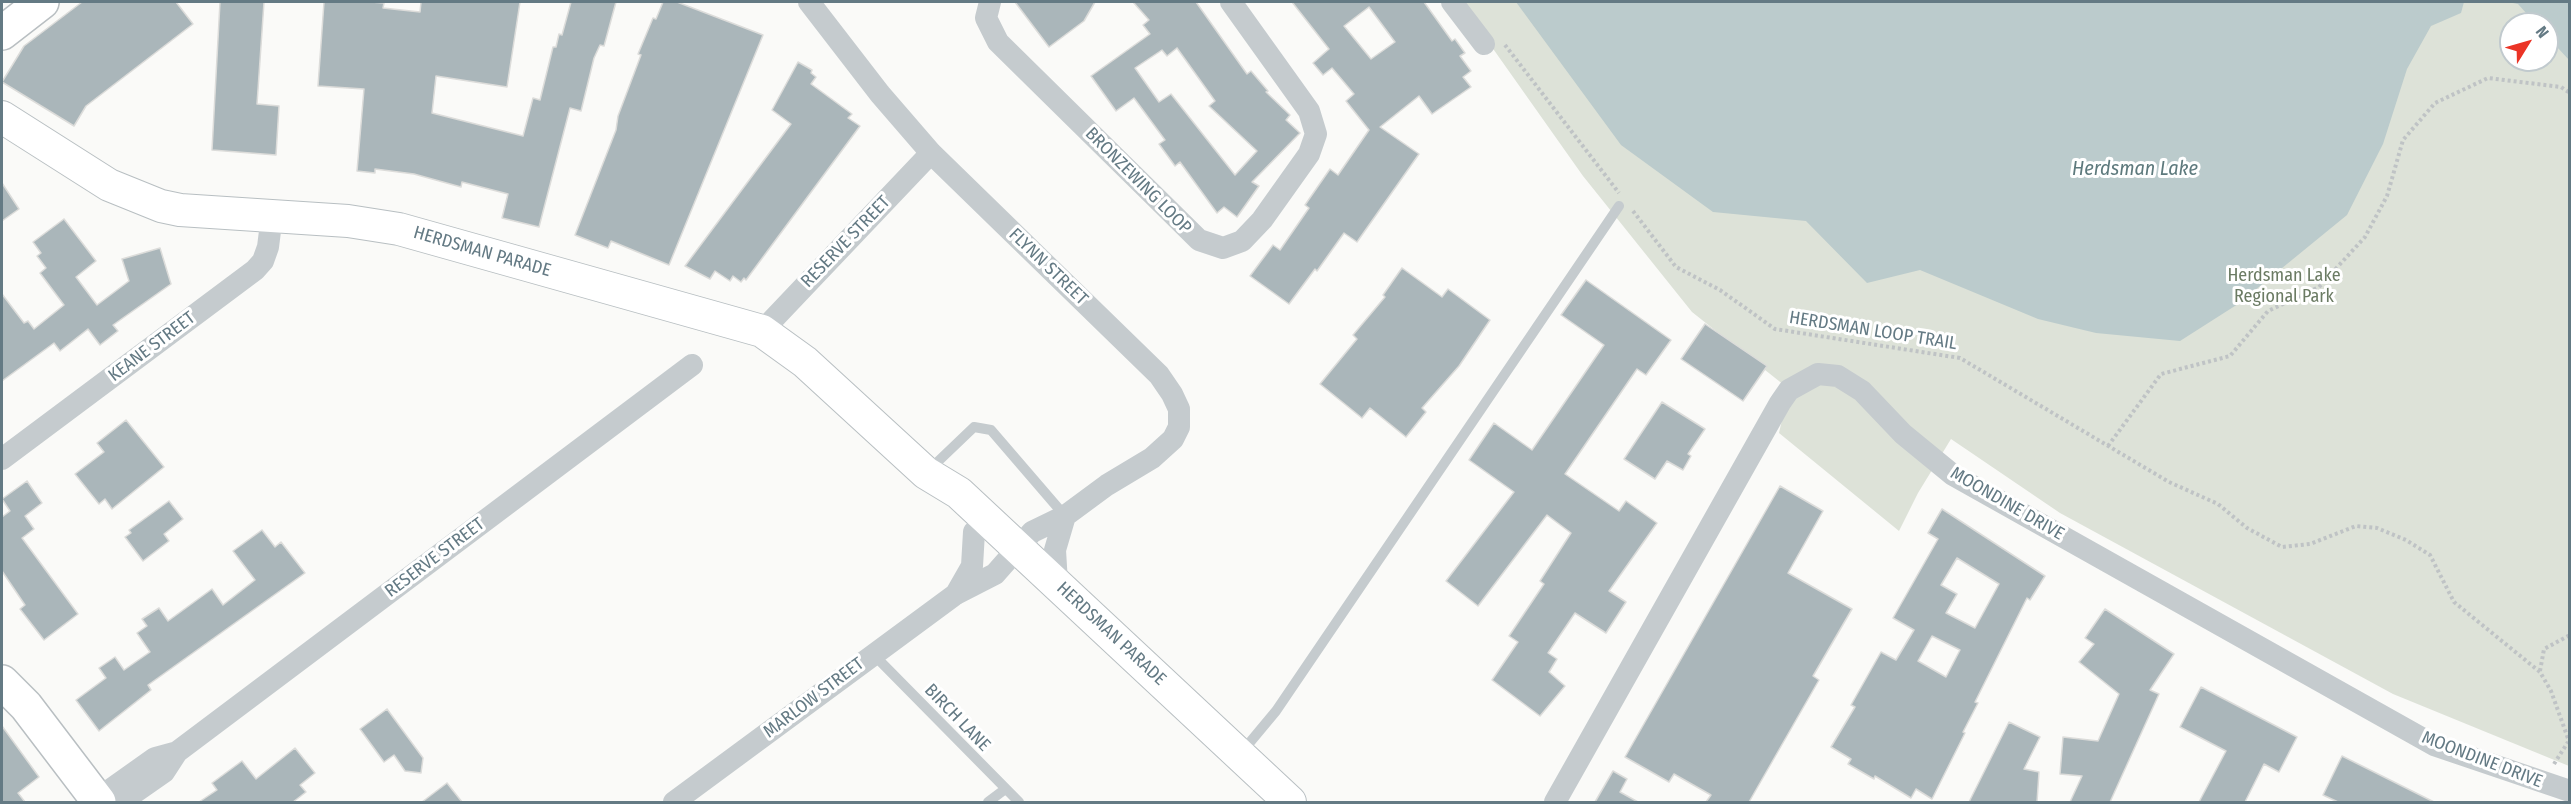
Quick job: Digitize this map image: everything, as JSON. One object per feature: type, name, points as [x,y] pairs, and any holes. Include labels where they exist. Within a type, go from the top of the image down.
[{"type":"main road","points":[[2,33],[42,2]]},
{"type":"main road","name":"HERDSMAN PARADE","points":[[2,117],[109,185],[161,206],[180,210],[348,220],[399,229],[762,331],[805,362],[926,473],[958,493],[1011,554],[1279,801]]},
{"type":"main road","name":"HERDSMAN PARADE","points":[[926,473],[947,506],[974,532],[1057,584],[1239,756],[1279,801]]},
{"type":"main road","points":[[2,660],[26,706]]},
{"type":"main road","points":[[2,682],[26,706],[103,802]]},
{"type":"street","name":"FLYNN STREET","points":[[809,2],[879,94],[931,153],[1159,375],[1179,409],[1179,427],[1173,439],[1152,458],[1107,485],[1065,516],[1032,532],[1011,554]]},
{"type":"street","name":"BRONZEWING LOOP","points":[[990,2],[986,18],[998,42],[1199,240],[1223,248],[1242,241],[1262,220],[1309,154],[1316,134],[1309,111],[1231,2]]},
{"type":"street","points":[[1452,2],[1494,43]]},
{"type":"street","name":"RESERVE STREET","points":[[762,331],[931,153]]},
{"type":"street","name":"KEANE STREET","points":[[2,459],[255,270],[263,261],[268,247],[272,215]]},
{"type":"street","name":"RESERVE STREET","points":[[103,802],[155,758],[177,752],[692,365]]},
{"type":"street","name":"MOONDINE DRIVE","points":[[1555,802],[1780,403],[1789,390],[1818,374],[1838,376],[1862,391],[1903,434],[1953,475],[2434,745],[2570,791]]},
{"type":"street","points":[[1057,584],[1055,550],[1065,516]]},
{"type":"street","name":"MARLOW STREET","points":[[956,594],[972,566],[974,532]]},
{"type":"street","name":"MARLOW STREET","points":[[674,802],[956,594],[995,574],[1011,554]]},
{"type":"lane","points":[[1239,756],[1276,711],[1619,206]]},
{"type":"lane","points":[[926,473],[974,427],[991,430],[1065,516]]},
{"type":"lane","name":"BIRCH LANE","points":[[873,654],[1004,790],[1019,802]]},
{"type":"lane","points":[[988,802],[1004,790]]},
{"type":"path","name":"HERDSMAN LOOP TRAIL","points":[[1494,43],[1676,267],[1720,290],[1775,329],[1960,358],[2169,482],[2218,504],[2247,528],[2282,547],[2310,544],[2356,526],[2377,528],[2406,540],[2430,555],[2454,602],[2540,672]]},
{"type":"path","points":[[2108,446],[2162,374],[2230,356],[2268,311],[2319,287],[2365,237],[2387,196],[2403,140],[2435,103],[2488,78],[2561,87],[2570,93]]},
{"type":"path","points":[[2570,635],[2544,649],[2540,672],[2551,691],[2570,744]]},
{"type":"green space","name":"Herdsman Lake Regional Park","points":[[1460,2],[2569,2],[2569,766],[2393,694],[2060,513],[1951,439],[1918,493],[1899,531],[1779,433],[1789,389],[1692,312],[1583,176]]},
{"type":"water","name":"Herdsman Lake","points":[[1516,2],[2464,2],[2461,13],[2431,26],[2407,69],[2383,144],[2347,215],[2238,304],[2180,341],[2096,333],[2038,319],[1920,270],[1867,283],[1806,221],[1713,212],[1621,145]]},
{"type":"water","points":[[2508,2],[2569,2],[2569,60],[2559,49],[2559,12],[2525,12],[2518,4]]},
{"type":"building","points":[[82,2],[176,2],[193,24],[86,106],[74,126],[2,82],[24,46]]},
{"type":"building","points":[[220,2],[264,2],[257,104],[279,106],[276,155],[212,150]]},
{"type":"building","points":[[324,2],[384,3],[383,8],[420,12],[421,2],[520,2],[507,87],[436,76],[432,113],[523,136],[533,98],[540,100],[553,47],[556,47],[559,34],[562,35],[571,2],[616,2],[604,46],[600,45],[594,58],[581,111],[570,108],[539,227],[502,218],[508,194],[462,182],[461,187],[414,174],[375,169],[375,173],[357,171],[364,89],[318,86]]},
{"type":"building","points":[[663,2],[677,2],[763,35],[669,265],[611,241],[608,248],[575,235],[616,130],[618,116],[641,55],[638,54],[653,18],[656,19]]},
{"type":"building","points":[[1015,2],[1095,2],[1084,21],[1049,47]]},
{"type":"building","points":[[1133,2],[1196,2],[1247,74],[1251,71],[1268,91],[1266,92],[1290,115],[1286,120],[1300,133],[1252,182],[1259,186],[1237,217],[1224,207],[1217,213],[1180,162],[1175,166],[1159,144],[1165,140],[1134,98],[1116,111],[1091,76],[1150,34],[1143,25],[1149,20]],"holes":[[[1177,48],[1215,101],[1209,106],[1257,151],[1235,175],[1171,94],[1159,102],[1135,68],[1162,50],[1167,56]]]},
{"type":"building","points":[[1292,2],[1424,2],[1452,41],[1455,39],[1465,53],[1460,56],[1471,71],[1463,77],[1471,87],[1432,114],[1419,96],[1380,127],[1419,154],[1357,242],[1344,233],[1317,271],[1315,269],[1289,304],[1250,276],[1273,245],[1280,250],[1309,208],[1305,205],[1330,169],[1338,175],[1369,130],[1346,101],[1354,94],[1332,68],[1323,75],[1313,63],[1329,49]],"holes":[[[1369,7],[1395,42],[1371,59],[1344,26]]]},
{"type":"building","points":[[798,62],[812,70],[811,73],[816,77],[811,84],[852,114],[848,118],[860,126],[746,280],[744,278],[741,282],[733,276],[730,281],[715,271],[710,279],[685,266],[791,124],[772,110]]},
{"type":"building","points":[[2,183],[19,209],[2,221]]},
{"type":"building","points":[[64,219],[96,261],[76,277],[97,305],[129,281],[122,259],[160,248],[171,284],[113,325],[118,331],[100,345],[88,329],[60,351],[54,343],[2,381],[2,294],[24,323],[28,321],[34,329],[64,305],[40,273],[46,268],[37,256],[41,253],[33,242]]},
{"type":"building","points":[[1402,268],[1442,297],[1448,289],[1490,320],[1459,366],[1422,408],[1426,412],[1406,437],[1370,408],[1362,418],[1320,384],[1357,339],[1353,335],[1385,297],[1383,295]]},
{"type":"building","points":[[1586,280],[1671,340],[1646,375],[1637,369],[1565,474],[1619,511],[1626,501],[1657,523],[1609,591],[1626,602],[1606,633],[1575,613],[1548,653],[1557,659],[1549,672],[1565,686],[1540,716],[1492,680],[1518,642],[1509,636],[1544,584],[1540,581],[1571,533],[1547,515],[1478,606],[1446,581],[1514,492],[1469,460],[1494,423],[1532,450],[1604,345],[1561,315]]},
{"type":"building","points":[[1705,324],[1767,366],[1743,401],[1681,359]]},
{"type":"building","points":[[1662,402],[1705,429],[1688,454],[1691,456],[1683,470],[1667,461],[1655,479],[1624,459]]},
{"type":"building","points":[[126,420],[164,467],[112,509],[105,499],[99,504],[75,474],[104,452],[97,443]]},
{"type":"building","points":[[27,481],[42,503],[25,516],[34,529],[22,538],[78,614],[44,640],[20,609],[25,605],[2,571],[2,517],[10,511],[2,499]]},
{"type":"building","points":[[1780,486],[1823,511],[1788,573],[1852,609],[1813,676],[1819,680],[1749,802],[1706,802],[1711,795],[1674,774],[1669,782],[1625,757]]},
{"type":"building","points":[[169,501],[183,519],[164,534],[169,541],[143,561],[125,537],[131,533],[129,530]]},
{"type":"building","points":[[1942,509],[2045,576],[2030,600],[2027,598],[1975,702],[1978,703],[1963,732],[1965,733],[1932,799],[1916,789],[1911,798],[1875,776],[1874,779],[1848,764],[1851,759],[1831,747],[1855,707],[1851,705],[1881,652],[1896,660],[1914,630],[1893,618],[1938,539],[1928,533]],"holes":[[[1957,558],[1999,584],[1975,628],[1946,613],[1957,594],[1941,585]],[[1932,636],[1960,650],[1946,677],[1918,661]]]},
{"type":"building","points":[[262,530],[275,547],[281,542],[305,573],[148,685],[151,690],[99,731],[76,700],[106,678],[99,668],[115,657],[124,670],[150,652],[137,633],[147,626],[142,619],[159,608],[168,621],[212,589],[223,605],[255,580],[233,551]]},
{"type":"building","points":[[2105,609],[2174,654],[2150,690],[2159,694],[2110,802],[2070,802],[2082,776],[2060,774],[2063,737],[2098,741],[2119,694],[2079,662],[2094,644],[2085,638]]},
{"type":"building","points":[[2201,687],[2297,737],[2279,772],[2264,764],[2245,802],[2199,802],[2226,751],[2180,727]]},
{"type":"building","points":[[387,709],[423,758],[421,773],[405,771],[394,755],[384,762],[360,729]]},
{"type":"building","points":[[2009,722],[2040,737],[2024,769],[2039,772],[2037,802],[1969,802]]},
{"type":"building","points":[[2,726],[39,777],[18,793],[25,802],[2,802]]},
{"type":"building","points":[[295,748],[315,773],[300,785],[306,792],[293,802],[199,802],[217,790],[212,783],[242,761],[256,779]]},
{"type":"building","points":[[2342,756],[2434,802],[2338,802],[2323,795]]},
{"type":"building","points":[[1613,771],[1627,779],[1620,792],[1638,802],[1595,802]]},
{"type":"building","points":[[447,783],[462,802],[422,802]]}]
